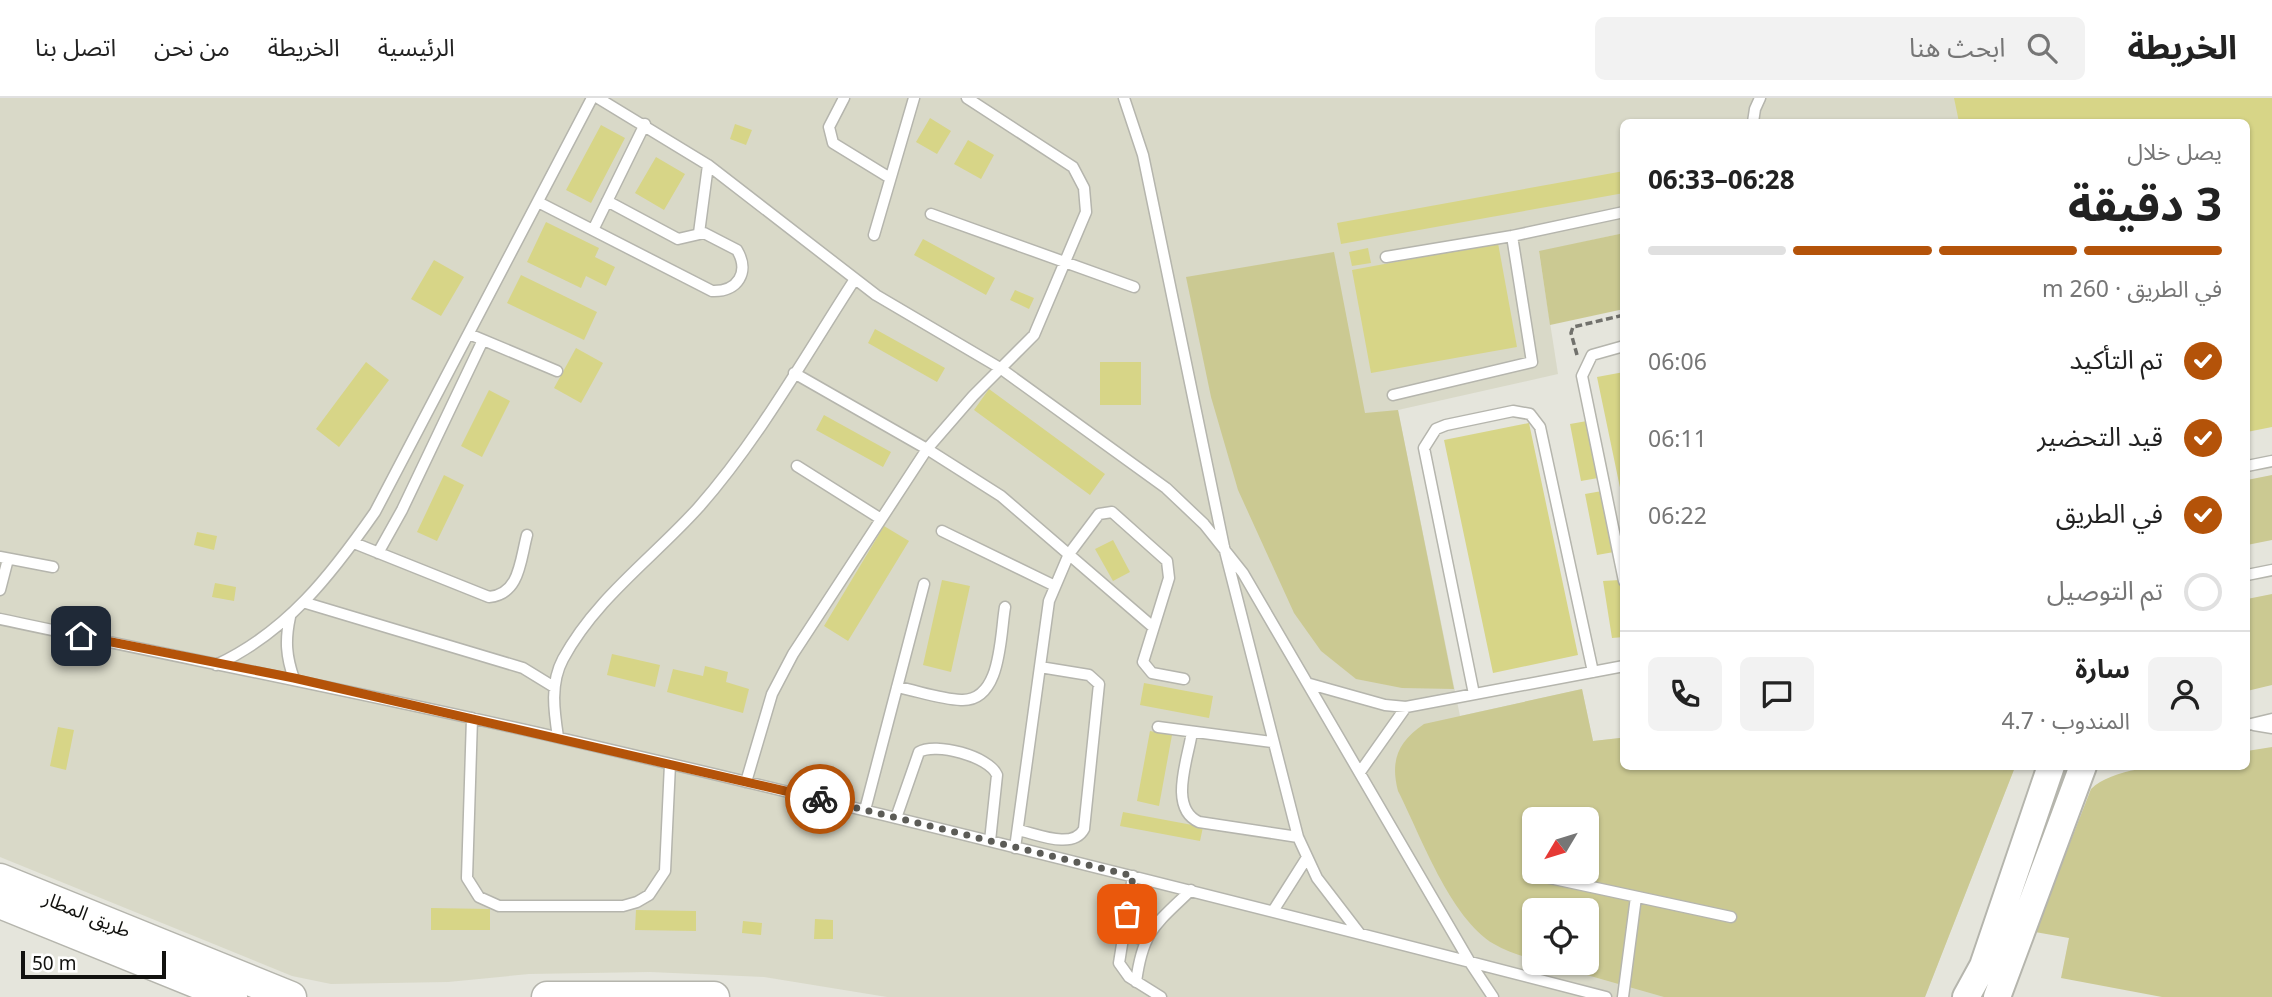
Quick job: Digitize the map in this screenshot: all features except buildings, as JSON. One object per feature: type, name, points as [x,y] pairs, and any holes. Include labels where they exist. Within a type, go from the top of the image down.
[{"type":"main road","name":"طريق المطار","points":[[0,879],[292,997]]},
{"type":"main road","name":"طريق المطار","points":[[0,903],[232,997]]},
{"type":"main road","points":[[547,997],[714,997]]},
{"type":"street","points":[[1966,997],[1983,966],[2050,770]]},
{"type":"street","points":[[1997,997],[2086,770]]},
{"type":"lane","points":[[216,665],[248,649],[306,603],[354,543],[399,471],[592,98]]},
{"type":"lane","points":[[598,98],[645,124],[708,165],[876,295],[1000,368],[1166,488],[1224,547],[1310,684],[1471,964],[1493,997]]},
{"type":"lane","points":[[844,98],[829,127],[833,143],[890,178]]},
{"type":"lane","points":[[874,235],[914,98]]},
{"type":"lane","points":[[746,782],[781,674],[927,449],[1000,368],[1034,335],[1086,212],[1084,188],[1073,167],[967,98]]},
{"type":"lane","points":[[1124,98],[1143,155],[1224,547],[1298,837],[1306,859],[1360,934]]},
{"type":"lane","points":[[1753,119],[1760,98]]},
{"type":"lane","points":[[593,230],[645,124]]},
{"type":"lane","points":[[699,233],[708,165]]},
{"type":"lane","points":[[538,202],[712,291],[733,288],[743,270],[737,250],[709,234],[699,233],[678,239],[607,201]]},
{"type":"lane","points":[[1386,257],[1512,236],[1620,213]]},
{"type":"lane","points":[[931,214],[1134,287]]},
{"type":"lane","points":[[1393,395],[1532,362],[1512,236]]},
{"type":"lane","points":[[558,737],[554,687],[562,662],[593,615],[697,508],[735,461],[855,279]]},
{"type":"lane","points":[[469,334],[557,371]]},
{"type":"lane","points":[[378,553],[402,510],[483,340]]},
{"type":"lane","points":[[1620,347],[1592,355],[1582,376],[1620,561]]},
{"type":"lane","points":[[794,373],[927,449],[1001,496],[1153,627]]},
{"type":"lane","points":[[1474,694],[1424,448],[1436,429],[1513,411],[1530,414],[1540,428],[1593,672]]},
{"type":"lane","points":[[2250,465],[2272,461]]},
{"type":"lane","points":[[797,466],[881,519]]},
{"type":"lane","points":[[1015,848],[1054,585],[1069,554],[1094,519],[1105,512],[1112,512],[1163,554],[1170,570],[1169,578],[1143,658],[1145,667],[1152,673],[1184,679]]},
{"type":"lane","points":[[942,531],[1054,585]]},
{"type":"lane","points":[[354,543],[480,595],[498,596],[514,585],[527,535]]},
{"type":"lane","points":[[0,590],[4,558],[53,567]]},
{"type":"lane","points":[[2250,574],[2272,570]]},
{"type":"lane","points":[[865,810],[924,584]]},
{"type":"lane","points":[[306,603],[523,668],[554,687]]},
{"type":"lane","points":[[897,687],[960,700],[985,691],[993,677],[1005,607]]},
{"type":"lane","points":[[290,617],[285,637],[287,659],[294,678]]},
{"type":"lane","points":[[0,619],[216,665],[294,678],[558,737],[1191,890],[1606,997]]},
{"type":"lane","points":[[1018,830],[1071,841],[1079,837],[1084,830],[1099,684],[1089,675],[1040,667]]},
{"type":"lane","points":[[1310,684],[1385,705],[1406,707],[1620,667]]},
{"type":"lane","points":[[1360,772],[1406,707]]},
{"type":"lane","points":[[472,718],[467,878],[479,897],[499,906],[623,906],[649,895],[665,871],[670,764]]},
{"type":"lane","points":[[2250,724],[2272,719]]},
{"type":"lane","points":[[2250,725],[2272,729]]},
{"type":"lane","points":[[1157,727],[1272,742]]},
{"type":"lane","points":[[1192,732],[1181,800],[1187,815],[1199,822],[1298,837]]},
{"type":"lane","points":[[896,818],[919,752],[931,747],[984,759],[997,775],[990,841]]},
{"type":"lane","points":[[1273,911],[1306,859]]},
{"type":"lane","points":[[1133,876],[1119,962],[1123,971],[1136,982],[1161,997]]},
{"type":"lane","points":[[1577,884],[1731,917]]},
{"type":"lane","points":[[1136,982],[1144,940],[1191,890]]},
{"type":"lane","points":[[1623,997],[1636,897]]},
{"type":"lane","points":[[1123,933],[1144,940]]},
{"type":"path","points":[[1582,376],[1572,328],[1620,316]]},
{"type":"shaded area","points":[[0,98],[2272,98],[2250,119],[1620,119],[1620,234],[1539,252],[1558,374],[1398,410],[1460,716],[1582,689],[1593,741],[1620,738],[1620,770],[2014,770],[1925,997],[887,997],[764,977],[650,972],[529,974],[448,982],[331,984],[292,976],[0,857]]},
{"type":"shaded area","points":[[1620,234],[1620,310],[1550,325],[1539,251]]},
{"type":"shaded area","points":[[1334,252],[1365,413],[1398,410],[1454,689],[1402,688],[1356,679],[1321,651],[1294,613],[1238,490],[1211,397],[1186,277]]},
{"type":"shaded area","points":[[2272,475],[2272,540],[2250,544],[2250,479]]},
{"type":"shaded area","points":[[2272,594],[2272,685],[2250,690],[2250,598]]},
{"type":"shaded area","points":[[1582,689],[1593,741],[1620,738],[1620,770],[2014,770],[1925,997],[1664,997],[1587,975],[1599,975],[1599,898],[1522,898],[1522,956],[1494,944],[1478,932],[1450,896],[1438,875],[1398,791],[1396,761],[1408,738],[1424,724]]},
{"type":"shaded area","points":[[2272,747],[2272,997],[2162,997],[2061,978],[2069,938],[2035,932],[2091,789],[2105,779],[2138,770],[2250,770],[2250,751]]},
{"type":"way so far","points":[[820,799],[1133,876],[1127,914]]},
{"type":"route","points":[[81,636],[216,665],[294,678],[820,799]]}]
